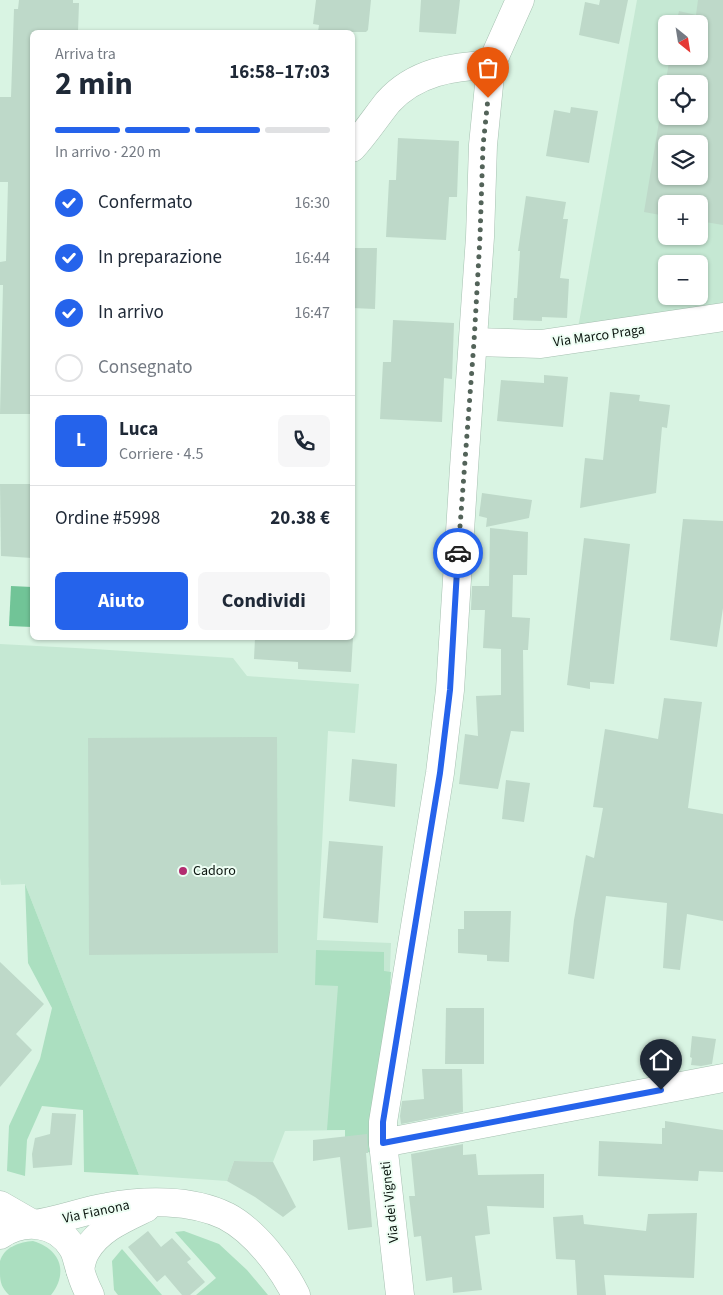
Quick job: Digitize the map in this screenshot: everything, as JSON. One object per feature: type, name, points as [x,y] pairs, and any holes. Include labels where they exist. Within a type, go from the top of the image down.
[{"type":"street","name":"Via dei Vigneti","points":[[400,1295],[383,1143],[383,1122],[440,773],[450,690],[474,342],[483,146],[491,65],[520,0]]},
{"type":"street","points":[[355,144],[390,101],[411,84],[435,72],[462,66],[491,65]]},
{"type":"street","name":"Via Marco Praga","points":[[474,342],[541,344],[723,317]]},
{"type":"street","points":[[383,1143],[723,1078]]},
{"type":"street","name":"Via Fianona","points":[[77,1282],[85,1252],[99,1235],[118,1221],[158,1203]]},
{"type":"street","name":"Via Fianona","points":[[0,1235],[11,1228],[22,1225],[50,1222],[106,1207],[127,1204],[158,1203],[198,1207],[226,1216],[247,1230],[268,1253],[288,1280],[296,1295]]},
{"type":"street","points":[[0,1204],[33,1224],[55,1230],[64,1237],[72,1247],[77,1282],[90,1295]]},
{"type":"shaded area","points":[[637,0],[723,0],[723,303],[578,328]]},
{"type":"shaded area","points":[[11,586],[30,587],[30,627],[9,626]]},
{"type":"shaded area","points":[[0,644],[233,658],[247,676],[359,684],[355,733],[328,731],[317,940],[391,943],[388,1020],[371,1152],[345,1153],[345,1130],[285,1131],[273,1162],[234,1161],[227,1181],[139,1175],[25,884],[1,885]]},
{"type":"shaded area","points":[[25,884],[139,1175],[84,1172],[83,1110],[42,1106],[27,1140],[25,1176],[7,1171],[9,1126],[40,1059],[52,1008],[28,963]]},
{"type":"shaded area","points":[[316,950],[384,952],[384,971],[391,972],[388,1020],[371,1152],[345,1153],[345,1130],[327,1130],[338,986],[315,985]]},
{"type":"shaded area","points":[[184,1231],[219,1244],[247,1270],[268,1295],[196,1295],[216,1278],[175,1232]]},
{"type":"shaded area","points":[[33,1241],[50,1250],[59,1262],[60,1278],[57,1286],[51,1295],[9,1295],[3,1288],[0,1280],[0,1261],[2,1256],[13,1246]]},
{"type":"shaded area","points":[[122,1249],[162,1295],[118,1295],[114,1290],[112,1261]]},
{"type":"building","points":[[19,0],[73,0],[73,3],[79,3],[78,30],[30,30],[30,414],[0,414],[3,285],[0,285],[0,262],[6,261],[8,182],[0,182],[0,97],[11,97],[14,9],[18,9]]},
{"type":"building","points":[[316,0],[371,0],[368,30],[366,32],[355,32],[355,30],[318,30],[319,25],[313,24]]},
{"type":"building","points":[[421,0],[460,0],[456,34],[419,32]]},
{"type":"building","points":[[600,0],[628,0],[619,44],[579,35],[585,2],[599,5]]},
{"type":"building","points":[[698,0],[723,0],[723,225],[708,222],[708,195],[658,195],[658,215],[644,212],[658,125],[708,125],[708,75],[667,75],[668,65],[708,65],[708,15],[696,15]]},
{"type":"building","points":[[679,11],[696,15],[678,15]]},
{"type":"building","points":[[571,107],[598,111],[589,163],[546,156],[554,110],[570,113]]},
{"type":"building","points":[[398,138],[459,141],[457,197],[449,197],[446,240],[386,237],[389,180],[396,180]]},
{"type":"building","points":[[526,196],[566,202],[563,219],[568,219],[560,278],[569,279],[567,318],[542,317],[542,321],[513,320],[514,298],[517,298],[520,251],[518,251]]},
{"type":"building","points":[[355,248],[377,248],[375,309],[355,308]]},
{"type":"building","points":[[393,320],[454,323],[452,379],[444,378],[442,422],[380,419],[383,362],[391,362]]},
{"type":"building","points":[[544,375],[568,377],[563,427],[497,421],[501,380],[544,383]]},
{"type":"building","points":[[610,392],[640,395],[639,401],[670,405],[667,428],[662,427],[656,493],[580,508],[585,458],[603,460]]},
{"type":"building","points":[[0,484],[30,484],[30,558],[1,556]]},
{"type":"building","points":[[482,493],[532,500],[529,518],[486,527],[487,518],[479,516]]},
{"type":"building","points":[[683,519],[723,521],[723,608],[717,647],[670,640]]},
{"type":"building","points":[[490,528],[528,532],[527,575],[513,575],[512,617],[530,618],[528,650],[523,650],[524,732],[511,731],[498,789],[459,784],[465,734],[478,736],[476,696],[501,695],[501,649],[483,648],[485,610],[471,610],[472,586],[489,586]]},
{"type":"building","points":[[584,538],[630,544],[614,684],[590,682],[590,689],[567,685]]},
{"type":"building","points":[[255,640],[353,640],[351,672],[298,669],[298,662],[254,659]]},
{"type":"building","points":[[664,698],[702,702],[688,808],[723,814],[723,921],[687,914],[680,970],[663,968],[667,903],[606,896],[594,979],[568,974],[574,920],[586,855],[594,858],[603,808],[593,807],[605,729],[658,739]]},
{"type":"building","name":"Cadoro","points":[[277,737],[278,953],[89,955],[88,738]]},
{"type":"building","points":[[352,759],[397,764],[395,807],[349,801]]},
{"type":"building","points":[[506,780],[530,783],[524,822],[502,819]]},
{"type":"building","points":[[329,841],[383,846],[378,923],[323,918]]},
{"type":"building","points":[[464,911],[511,911],[509,962],[487,961],[487,955],[458,953],[458,929],[464,929]]},
{"type":"building","points":[[0,962],[44,1004],[16,1034],[32,1050],[0,1087]]},
{"type":"building","points":[[446,1008],[484,1008],[484,1064],[445,1064]]},
{"type":"building","points":[[692,1036],[716,1039],[712,1064],[691,1065]]},
{"type":"building","points":[[422,1069],[462,1069],[463,1112],[401,1124],[402,1101],[424,1099]]},
{"type":"building","points":[[52,1113],[76,1114],[72,1165],[33,1168],[32,1154],[35,1138],[50,1134]]},
{"type":"building","points":[[665,1121],[723,1130],[723,1172],[699,1171],[698,1181],[598,1176],[599,1141],[662,1144],[662,1128],[665,1128]]},
{"type":"building","points":[[367,1134],[368,1153],[366,1153],[372,1227],[348,1230],[340,1157],[313,1161],[313,1140]]},
{"type":"building","points":[[463,1144],[463,1155],[476,1154],[478,1175],[544,1174],[544,1208],[487,1206],[490,1234],[475,1236],[482,1290],[453,1293],[452,1277],[426,1281],[421,1236],[414,1237],[409,1196],[415,1196],[411,1154]]},
{"type":"building","points":[[234,1161],[273,1162],[296,1207],[283,1217],[255,1197],[227,1181]]},
{"type":"building","points":[[697,1213],[694,1278],[604,1275],[606,1295],[577,1295],[575,1260],[556,1259],[553,1217],[583,1215],[584,1224],[646,1231],[648,1214]]},
{"type":"building","points":[[148,1231],[161,1247],[172,1238],[191,1259],[187,1262],[205,1282],[190,1295],[182,1295],[165,1275],[157,1282],[128,1247]]},
{"type":"way so far","points":[[458,553],[474,342],[483,146],[488,98]]},
{"type":"place","name":"Cadoro","points":[[183,871]]},
{"type":"route","points":[[458,553],[450,690],[440,773],[383,1122],[383,1143],[661,1090]]}]
